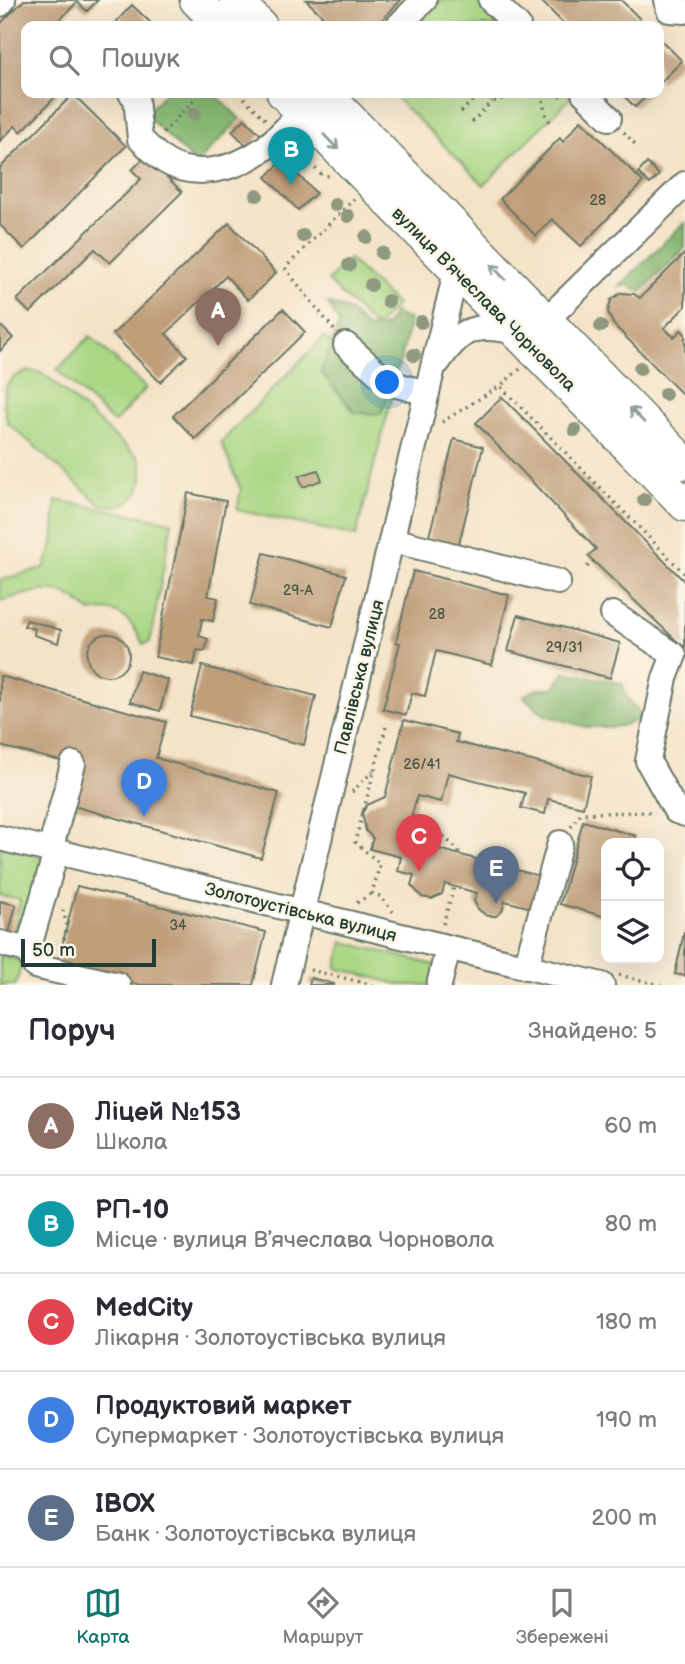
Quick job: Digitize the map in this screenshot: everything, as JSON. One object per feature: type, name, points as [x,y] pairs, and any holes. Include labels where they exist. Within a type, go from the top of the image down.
[{"type":"main road","points":[[196,0],[216,21]]},
{"type":"main road","points":[[236,0],[256,21]]},
{"type":"main road","name":"вулиця Вʼячеслава Чорновола","points":[[315,98],[456,272],[531,327],[685,463]]},
{"type":"main road","name":"вулиця Вʼячеслава Чорновола","points":[[315,98],[531,327],[685,505]]},
{"type":"street","points":[[403,21],[424,0]]},
{"type":"street","points":[[491,0],[512,21]]},
{"type":"street","points":[[667,0],[669,10],[685,11]]},
{"type":"street","points":[[136,98],[140,139],[165,161],[187,170],[215,170],[244,161],[264,149],[313,98]]},
{"type":"street","points":[[579,98],[609,118]]},
{"type":"street","points":[[531,327],[685,184]]},
{"type":"street","name":"Павлівська вулиця","points":[[285,985],[456,272]]},
{"type":"street","name":"Павлівська вулиця","points":[[433,369],[451,343],[470,330],[531,327]]},
{"type":"street","points":[[346,345],[389,383],[427,393]]},
{"type":"street","points":[[392,540],[558,582]]},
{"type":"street","points":[[613,614],[674,655],[665,678],[648,761],[680,813]]},
{"type":"street","points":[[73,764],[28,950],[35,966],[118,985]]},
{"type":"street","name":"Золотоустівська вулиця","points":[[0,838],[302,912],[503,950],[526,967],[607,979]]},
{"type":"street","points":[[526,967],[560,843]]},
{"type":"street","points":[[439,985],[445,937]]},
{"type":"street","points":[[0,943],[28,950]]},
{"type":"path","points":[[149,148],[196,98]]},
{"type":"path","points":[[461,111],[475,98]]},
{"type":"path","points":[[488,98],[492,101]]},
{"type":"path","points":[[471,122],[492,101],[505,98]]},
{"type":"path","points":[[542,98],[551,124]]},
{"type":"path","points":[[346,345],[285,268],[356,197]]},
{"type":"path","points":[[438,424],[500,386],[524,365]]},
{"type":"path","points":[[500,386],[630,522],[685,574]]},
{"type":"path","points":[[587,567],[593,561]]},
{"type":"path","points":[[352,906],[372,892],[380,864],[355,842],[386,727]]},
{"type":"path","points":[[348,796],[375,769]]},
{"type":"path","points":[[560,843],[581,813],[680,813]]},
{"type":"path","points":[[429,821],[462,855]]},
{"type":"path","points":[[445,937],[454,887]]},
{"type":"path","points":[[372,892],[380,895],[397,916]]},
{"type":"path","points":[[57,971],[67,926]]},
{"type":"path","points":[[308,969],[374,985]]},
{"type":"path","points":[[607,979],[662,985]]},
{"type":"green space","points":[[436,0],[478,0],[499,21],[415,21]]},
{"type":"green space","points":[[160,98],[219,98],[240,119],[196,164],[145,114]]},
{"type":"green space","points":[[396,98],[570,98],[484,185]]},
{"type":"green space","points":[[685,222],[685,248],[641,292],[628,285],[619,287]]},
{"type":"green space","points":[[349,259],[397,305],[375,327],[328,281]]},
{"type":"green space","points":[[328,303],[348,310],[368,329],[386,326],[394,313],[410,320],[401,359],[381,414],[355,413],[321,372],[339,323]]},
{"type":"green space","points":[[90,336],[146,388],[114,423],[57,370]]},
{"type":"green space","points":[[324,337],[378,388],[393,392],[356,536],[237,510],[241,490],[221,442]]},
{"type":"green space","points":[[29,371],[39,372],[49,378],[140,459],[142,480],[135,496],[129,501],[121,505],[100,504],[8,423],[4,405],[5,390],[13,379]]},
{"type":"green space","points":[[56,500],[172,522],[150,642],[143,644],[123,616],[109,611],[90,612],[79,602],[58,591],[38,591],[0,601],[0,580],[44,568],[53,544]]},
{"type":"green space","points":[[565,672],[622,683],[627,698],[643,717],[614,727],[586,727],[545,715],[523,696],[537,689],[554,688]]},
{"type":"green space","points":[[0,847],[46,858],[24,942],[12,939],[20,900],[0,896]]},
{"type":"green space","points":[[343,942],[439,966],[434,985],[402,985],[336,968]]},
{"type":"green space","points":[[0,955],[22,961],[16,985],[0,985]]},
{"type":"building","points":[[24,0],[98,0],[87,11],[77,2],[59,21],[21,21],[21,98],[54,98],[21,132],[15,126],[0,141],[0,24]]},
{"type":"building","points":[[306,0],[401,0],[381,21],[328,21]]},
{"type":"building","points":[[540,0],[621,0],[642,21],[561,21]]},
{"type":"building","points":[[132,5],[149,21],[117,21]]},
{"type":"building","points":[[664,43],[682,61],[664,79]]},
{"type":"building","points":[[69,98],[77,98],[126,146],[24,249],[0,225],[0,168]]},
{"type":"building","points":[[626,98],[645,98],[635,107]]},
{"type":"building","points":[[245,119],[261,135],[249,148],[232,131]]},
{"type":"building","points":[[581,120],[643,182],[581,246],[552,219],[536,236],[500,199],[560,138],[563,142]]},
{"type":"building","points":[[146,156],[182,192],[110,263],[95,249],[30,313],[17,300],[141,179],[132,170]]},
{"type":"building","points":[[283,160],[316,193],[298,210],[266,177]]},
{"type":"building","points":[[647,163],[659,175],[650,184],[638,173]]},
{"type":"building","points":[[229,223],[276,273],[248,300],[226,276],[166,334],[187,356],[160,382],[113,334]]},
{"type":"building","points":[[685,253],[685,307],[664,328],[674,337],[681,330],[685,334],[685,397],[613,324],[608,312],[611,300],[621,293],[634,294],[640,298]]},
{"type":"building","points":[[283,309],[305,332],[195,439],[173,416]]},
{"type":"building","points":[[0,325],[13,338],[0,351]]},
{"type":"building","points":[[502,397],[685,582],[685,649],[588,556],[596,549],[476,423]]},
{"type":"building","points":[[454,439],[483,447],[457,551],[427,544]]},
{"type":"building","points":[[318,470],[322,480],[303,487],[299,476]]},
{"type":"building","points":[[188,493],[226,501],[208,596],[218,598],[213,621],[202,619],[199,636],[208,639],[205,651],[197,650],[194,665],[155,657]]},
{"type":"building","points":[[264,553],[346,575],[332,627],[250,605]]},
{"type":"building","points":[[413,571],[509,595],[492,665],[436,651],[425,696],[412,693],[406,715],[383,709],[400,643],[396,642]]},
{"type":"building","points":[[518,615],[620,643],[610,678],[508,651]]},
{"type":"building","points":[[27,620],[61,630],[58,643],[34,635],[35,629],[24,626]]},
{"type":"building","points":[[108,634],[123,640],[129,655],[123,670],[108,676],[93,670],[87,655],[93,640]]},
{"type":"building","points":[[202,666],[316,696],[304,745],[190,716]]},
{"type":"building","points":[[139,671],[168,680],[160,711],[130,702]]},
{"type":"building","points":[[0,676],[166,722],[156,758],[279,793],[261,858],[66,804],[77,765],[0,746]]},
{"type":"building","points":[[404,720],[458,734],[456,742],[591,776],[583,807],[548,799],[545,814],[521,808],[525,793],[448,773],[441,802],[417,796],[405,840],[543,877],[535,909],[505,901],[502,911],[496,916],[487,916],[478,909],[474,901],[477,893],[445,884],[442,894],[432,899],[422,897],[411,885],[414,875],[398,871],[401,857],[370,849],[373,838],[366,831],[362,813],[367,805],[385,797]]},
{"type":"building","points":[[583,821],[636,836],[601,838],[601,916],[560,904]]},
{"type":"building","points":[[77,886],[266,932],[253,985],[140,985],[57,966]]},
{"type":"building","points":[[0,901],[16,905],[8,937],[0,935]]},
{"type":"building","points":[[685,932],[685,976],[675,974]]},
{"type":"building","points":[[311,978],[334,984],[334,985],[309,985]]},
{"type":"place","name":"РП-10","points":[[291,185]]},
{"type":"place","name":"Ліцей №153","points":[[218,346]]},
{"type":"place","name":"Продуктовий маркет","points":[[144,817]]},
{"type":"place","name":"MedCity","points":[[419,872]]},
{"type":"place","name":"IBOX","points":[[496,904]]}]
